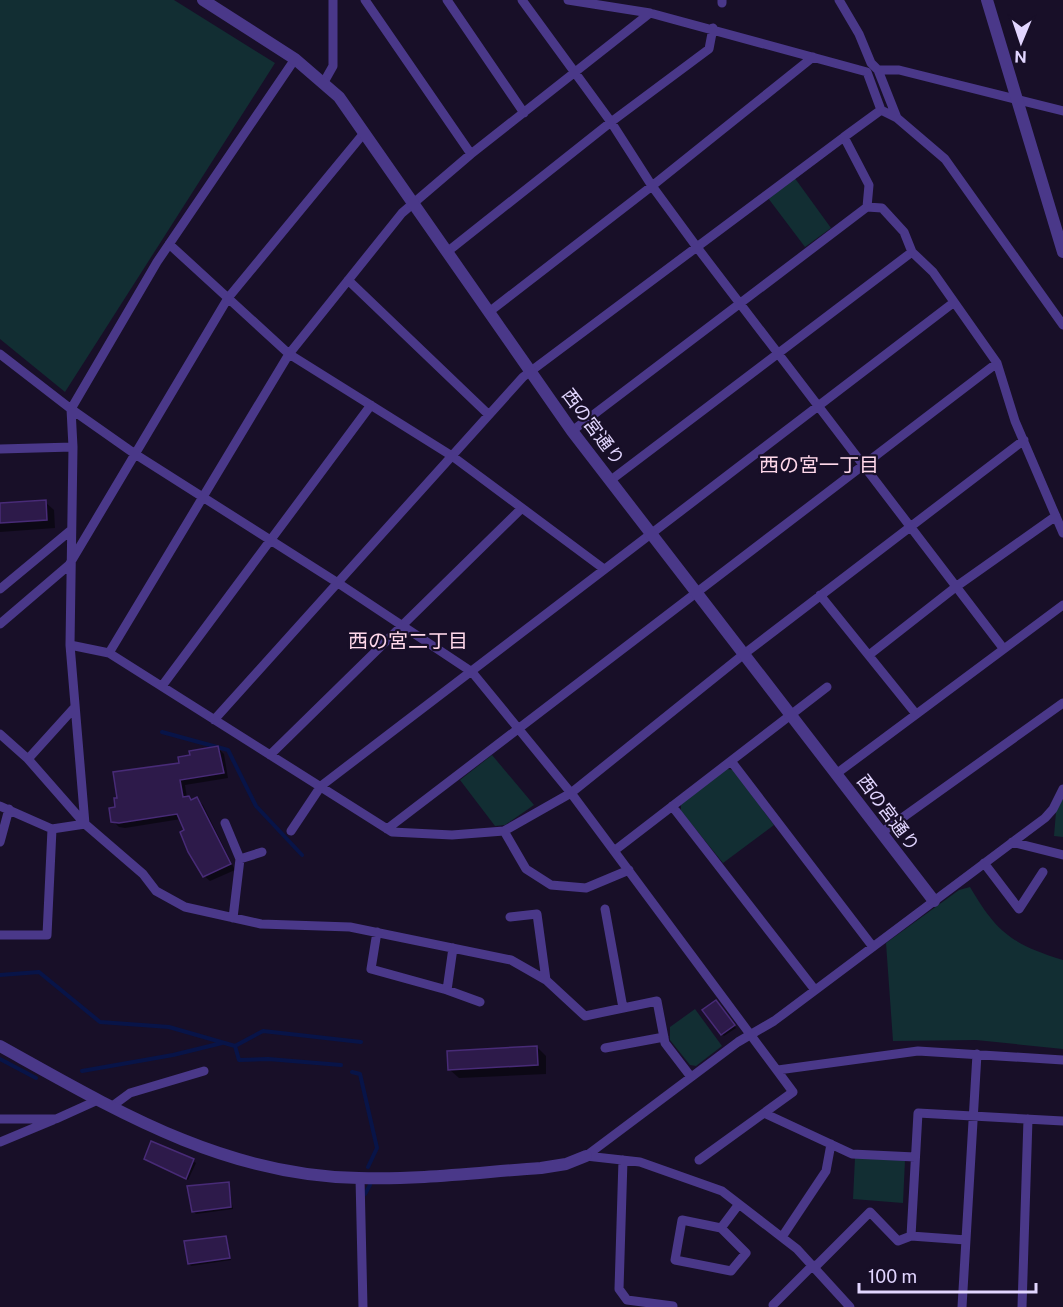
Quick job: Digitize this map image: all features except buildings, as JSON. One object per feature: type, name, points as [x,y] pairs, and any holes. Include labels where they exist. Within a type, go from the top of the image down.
[{"type":"street","name":"西の宮通り","points":[[203,0],[295,59],[339,97],[572,431],[934,901]]},
{"type":"street","points":[[324,82],[333,66],[333,0]]},
{"type":"street","points":[[365,0],[471,154]]},
{"type":"street","points":[[447,0],[524,113]]},
{"type":"street","points":[[522,0],[611,122],[652,186],[696,246],[1004,648]]},
{"type":"street","points":[[568,0],[650,13],[713,28],[867,72],[881,110],[897,118],[945,159],[1063,325]]},
{"type":"street","points":[[839,0],[860,34],[871,63],[878,70],[897,118]]},
{"type":"street","points":[[987,0],[1063,252]]},
{"type":"street","points":[[109,653],[289,354],[412,203],[650,13]]},
{"type":"street","points":[[447,252],[611,122],[709,49],[713,28]]},
{"type":"street","points":[[489,312],[813,57]]},
{"type":"street","points":[[85,824],[70,645],[69,565],[73,447],[70,409],[169,244],[295,59]]},
{"type":"street","points":[[878,70],[899,70],[1063,111]]},
{"type":"street","points":[[214,720],[530,372],[881,110]]},
{"type":"street","points":[[0,624],[69,565],[228,298],[364,133]]},
{"type":"street","points":[[844,137],[869,185],[867,207]]},
{"type":"street","points":[[572,431],[867,207],[882,208],[904,232],[912,252],[933,272],[997,363],[1015,421],[1063,533]]},
{"type":"street","points":[[169,244],[289,354],[452,456],[604,569]]},
{"type":"street","points":[[611,480],[912,252]]},
{"type":"street","points":[[348,280],[489,415]]},
{"type":"street","points":[[291,831],[321,786],[953,303]]},
{"type":"street","points":[[0,354],[70,409],[135,454],[338,583],[472,672],[571,793],[794,1092],[699,1160]]},
{"type":"street","points":[[387,829],[519,731],[997,363]]},
{"type":"street","points":[[162,686],[371,405]]},
{"type":"street","points":[[70,645],[109,653],[392,832],[452,835],[504,831],[571,793],[744,654],[1024,440]]},
{"type":"street","points":[[0,449],[73,447]]},
{"type":"street","points":[[270,754],[522,508]]},
{"type":"street","points":[[869,655],[957,586],[1056,516]]},
{"type":"street","points":[[0,589],[70,531]]},
{"type":"street","points":[[820,595],[916,714]]},
{"type":"street","points":[[836,774],[1063,605]]},
{"type":"street","points":[[614,851],[827,687]]},
{"type":"street","points":[[881,833],[1063,703]]},
{"type":"street","points":[[28,759],[75,707]]},
{"type":"street","points":[[0,734],[28,759],[85,824],[143,874],[156,891],[186,907],[261,924],[350,927],[511,960],[546,980],[585,1016],[657,1001],[665,1043],[691,1077]]},
{"type":"street","points":[[731,761],[873,947]]},
{"type":"street","points":[[0,1046],[160,1132],[234,1160],[295,1173],[360,1178],[541,1168],[566,1164],[586,1156],[752,1033],[774,1021],[934,901],[1053,810],[1063,789]]},
{"type":"street","points":[[672,806],[815,990]]},
{"type":"street","points":[[0,842],[4,808],[52,829],[85,824]]},
{"type":"street","points":[[225,823],[240,859],[233,918]]},
{"type":"street","points":[[0,935],[47,935],[52,829]]},
{"type":"street","points":[[504,831],[526,869],[551,885],[586,888],[629,870]]},
{"type":"street","points":[[1012,842],[1063,855]]},
{"type":"street","points":[[240,859],[261,852]]},
{"type":"street","points":[[984,863],[1019,909],[1043,872]]},
{"type":"street","points":[[605,909],[623,1008]]},
{"type":"street","points":[[510,917],[537,914],[546,980]]},
{"type":"street","points":[[377,932],[371,969],[447,990],[480,1002]]},
{"type":"street","points":[[447,990],[453,948]]},
{"type":"street","points":[[605,1048],[664,1037]]},
{"type":"street","points":[[778,1070],[918,1052],[1063,1060]]},
{"type":"street","points":[[962,1307],[977,1054]]},
{"type":"street","points":[[111,1107],[130,1093],[204,1071]]},
{"type":"street","points":[[0,1142],[98,1100]]},
{"type":"street","points":[[911,1236],[918,1113],[1063,1121]]},
{"type":"street","points":[[766,1114],[852,1154],[915,1157]]},
{"type":"street","points":[[0,1119],[56,1119]]},
{"type":"street","points":[[1022,1307],[1028,1119]]},
{"type":"street","points":[[782,1237],[826,1171],[831,1144]]},
{"type":"street","points":[[586,1156],[640,1162],[722,1191],[782,1237],[814,1266],[850,1307]]},
{"type":"street","points":[[623,1160],[619,1289],[627,1300],[673,1306]]},
{"type":"street","points":[[360,1178],[363,1307]]},
{"type":"street","points":[[721,1228],[739,1204]]},
{"type":"street","points":[[773,1305],[870,1212],[898,1241],[911,1236],[966,1240]]},
{"type":"street","points":[[682,1220],[721,1228],[746,1254],[730,1271],[675,1260],[682,1220]]},
{"type":"green space","points":[[0,0],[174,0],[275,63],[65,392],[0,339]]},
{"type":"green space","points":[[794,177],[831,228],[805,247],[768,198]]},
{"type":"green space","points":[[492,755],[534,805],[505,825],[495,826],[460,780]]},
{"type":"green space","points":[[727,769],[733,770],[774,825],[723,863],[681,811],[681,802]]},
{"type":"green space","points":[[1062,800],[1063,837],[1054,836],[1056,812]]},
{"type":"green space","points":[[970,887],[989,916],[1008,935],[1031,948],[1063,960],[1063,1049],[976,1040],[893,1041],[886,943],[959,890]]},
{"type":"green space","points":[[695,1009],[722,1046],[696,1066],[690,1065],[670,1040],[670,1027]]},
{"type":"green space","points":[[855,1158],[905,1160],[903,1203],[853,1199]]},
{"type":"waterway","points":[[162,732],[228,750],[256,806],[302,855]]},
{"type":"waterway","points":[[0,975],[39,972],[100,1022],[169,1027],[235,1046],[263,1031],[361,1042]]},
{"type":"waterway","points":[[82,1071],[173,1055],[222,1043]]},
{"type":"waterway","points":[[235,1046],[239,1060],[268,1059],[341,1065]]},
{"type":"waterway","points":[[0,1059],[36,1078]]},
{"type":"waterway","points":[[352,1072],[360,1074],[377,1148],[368,1167]]},
{"type":"waterway","points":[[365,1194],[370,1185]]},
{"type":"district","name":"西の宮一丁目","points":[[819,465]]},
{"type":"district","name":"西の宮二丁目","points":[[408,641]]}]
